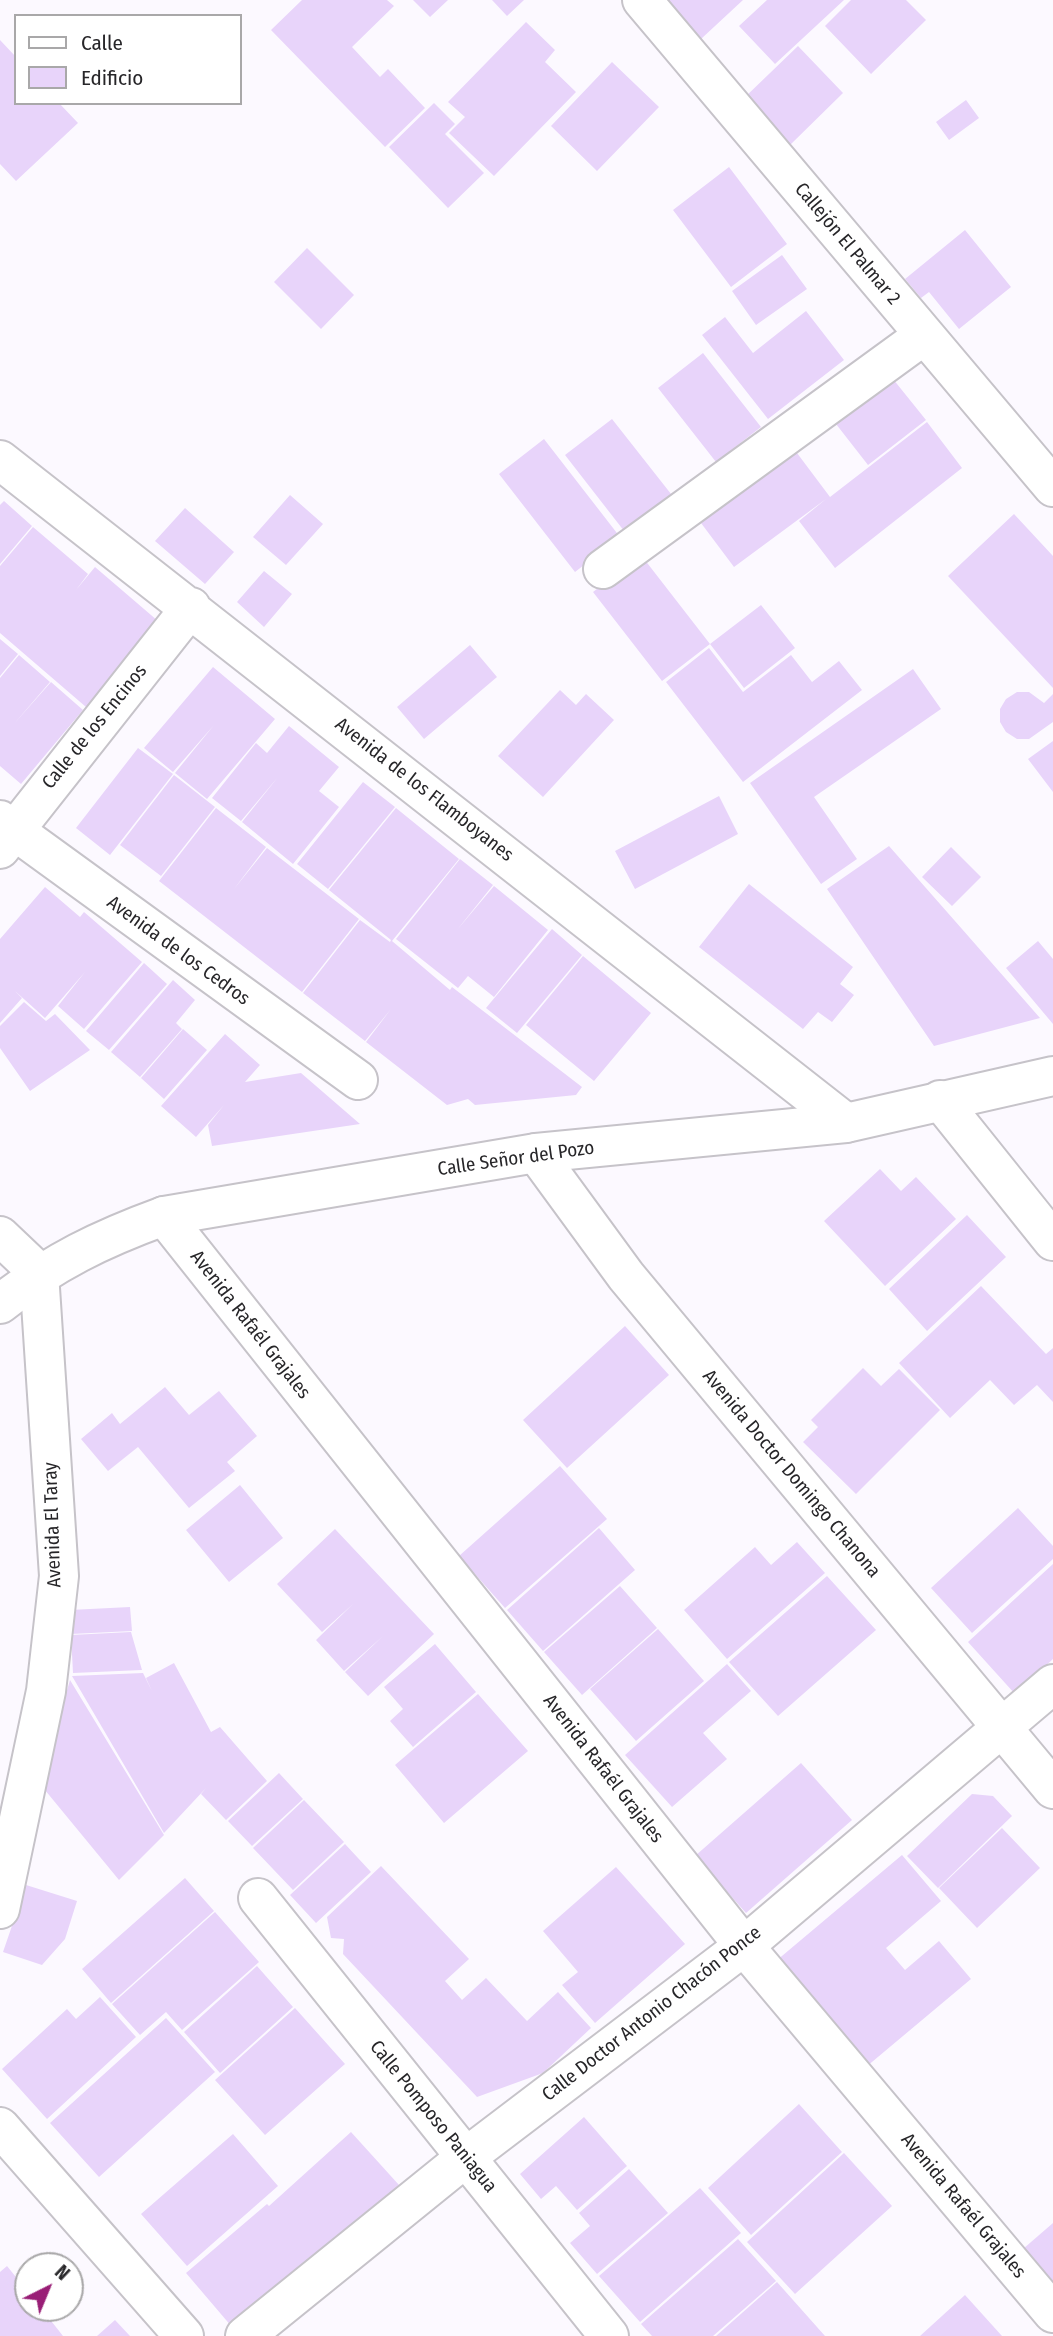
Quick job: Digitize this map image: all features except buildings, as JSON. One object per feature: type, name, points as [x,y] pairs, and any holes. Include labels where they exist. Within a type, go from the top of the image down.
[{"type":"street","name":"Callejón El Palmar 2","points":[[642,0],[1053,487]]},
{"type":"street","points":[[603,569],[923,335]]},
{"type":"street","name":"Avenida de los Flamboyanes","points":[[0,460],[191,607],[846,1123]]},
{"type":"street","name":"Calle de los Encinos","points":[[4,833],[191,607]]},
{"type":"street","name":"Avenida de los Cedros","points":[[4,833],[358,1080]]},
{"type":"street","name":"Calle Señor del Pozo","points":[[0,1304],[39,1273],[108,1236],[164,1216],[536,1153],[846,1123],[1053,1076]]},
{"type":"street","points":[[940,1100],[1053,1241]]},
{"type":"street","name":"Avenida Doctor Domingo Chanona","points":[[536,1153],[626,1276],[1053,1789]]},
{"type":"street","name":"Avenida Rafaél Grajales","points":[[164,1216],[744,1946],[1053,2313]]},
{"type":"street","points":[[0,1236],[39,1273]]},
{"type":"street","name":"Avenida El Taray","points":[[0,1909],[46,1691],[59,1577],[39,1273]]},
{"type":"street","name":"Calle Doctor Antonio Chacón Ponce","points":[[245,2336],[466,2158],[744,1946],[1053,1684]]},
{"type":"street","name":"Calle Pomposo Paniagua","points":[[258,1898],[609,2336]]},
{"type":"street","points":[[0,2127],[184,2336]]}]
